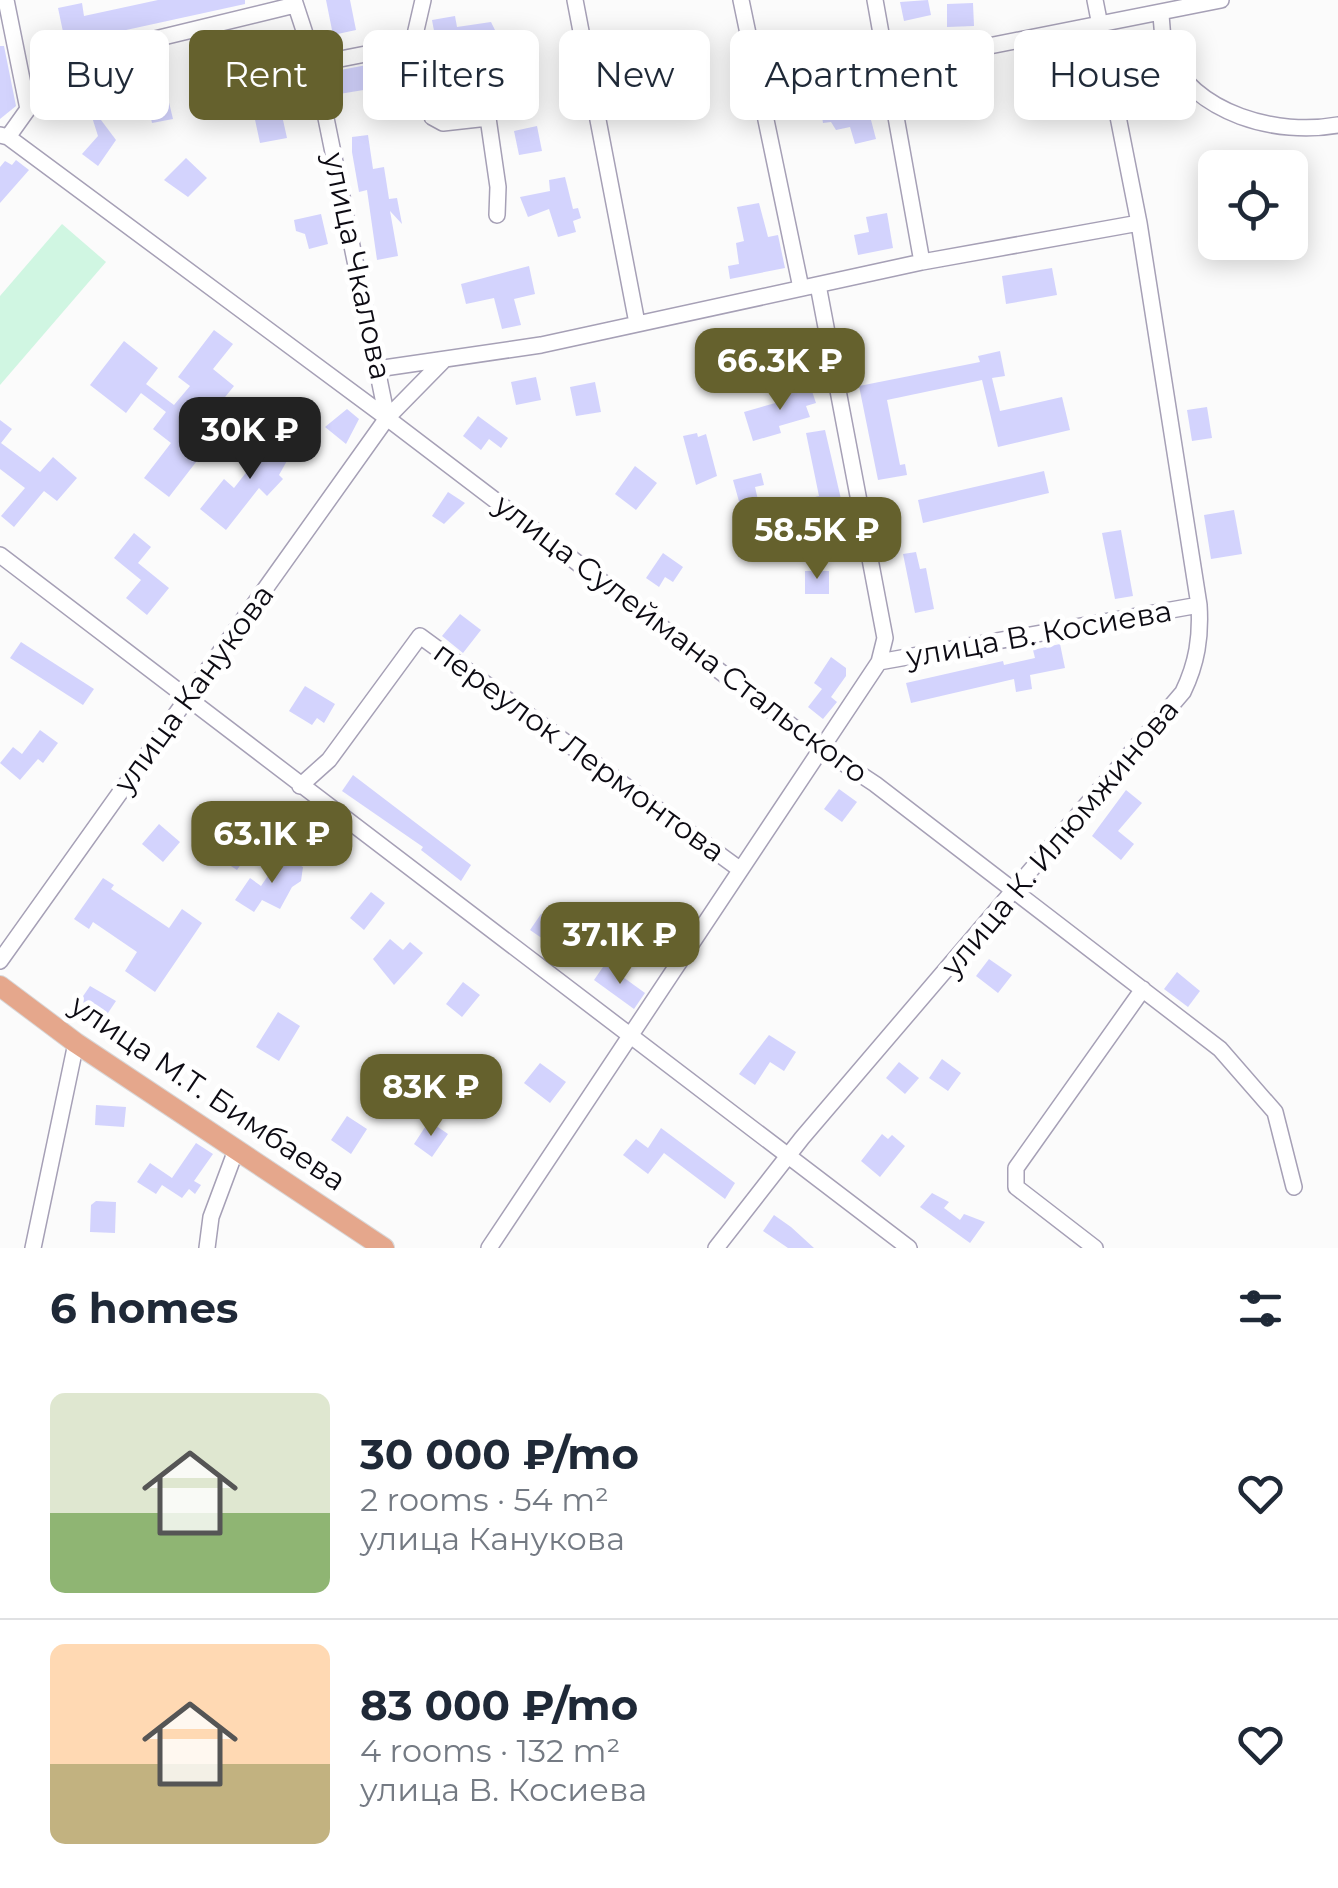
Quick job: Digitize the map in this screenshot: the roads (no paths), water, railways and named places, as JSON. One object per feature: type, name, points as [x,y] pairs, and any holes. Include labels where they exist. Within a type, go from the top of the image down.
[{"type":"main road","name":"улица М.Т. Бимбаева","points":[[0,986],[76,1042],[384,1248]]},
{"type":"street","points":[[416,30],[423,0]]},
{"type":"street","points":[[575,0],[638,323]]},
{"type":"street","points":[[742,0],[801,288]]},
{"type":"street","points":[[875,0],[881,30]]},
{"type":"street","name":"улица К. Илюмжинова","points":[[716,1248],[786,1157],[1183,692],[1199,649],[1199,605],[1139,223],[1095,0]]},
{"type":"street","points":[[994,45],[1221,0]]},
{"type":"street","points":[[3,1],[28,109],[4,136]]},
{"type":"street","points":[[169,35],[294,2]]},
{"type":"street","name":"улица Чкалова","points":[[294,2],[303,30]]},
{"type":"street","points":[[1161,14],[1165,50],[1183,80],[1220,107],[1279,130],[1338,125]]},
{"type":"street","name":"улица Чкалова","points":[[327,120],[388,418]]},
{"type":"street","points":[[438,120],[470,120]]},
{"type":"street","points":[[488,120],[498,186],[497,215]]},
{"type":"street","points":[[897,120],[922,262]]},
{"type":"street","name":"улица Сулеймана Стальского","points":[[4,136],[388,418],[1220,1049],[1275,1112],[1294,1187]]},
{"type":"street","points":[[378,369],[638,323],[922,262],[1139,223]]},
{"type":"street","name":"улица В. Косиева","points":[[489,1248],[738,868],[879,662],[885,638],[818,285]]},
{"type":"street","name":"улица Канукова","points":[[0,961],[388,418],[444,360]]},
{"type":"street","points":[[0,555],[185,701],[908,1248]]},
{"type":"street","name":"улица В. Косиева","points":[[879,662],[1199,605]]},
{"type":"street","name":"переулок Лермонтова","points":[[300,786],[329,760],[420,636],[738,868]]},
{"type":"street","points":[[1095,1248],[1016,1187],[1016,1168],[1144,990]]},
{"type":"street","points":[[33,1248],[76,1042]]},
{"type":"street","points":[[208,1248],[211,1216],[236,1150]]}]
